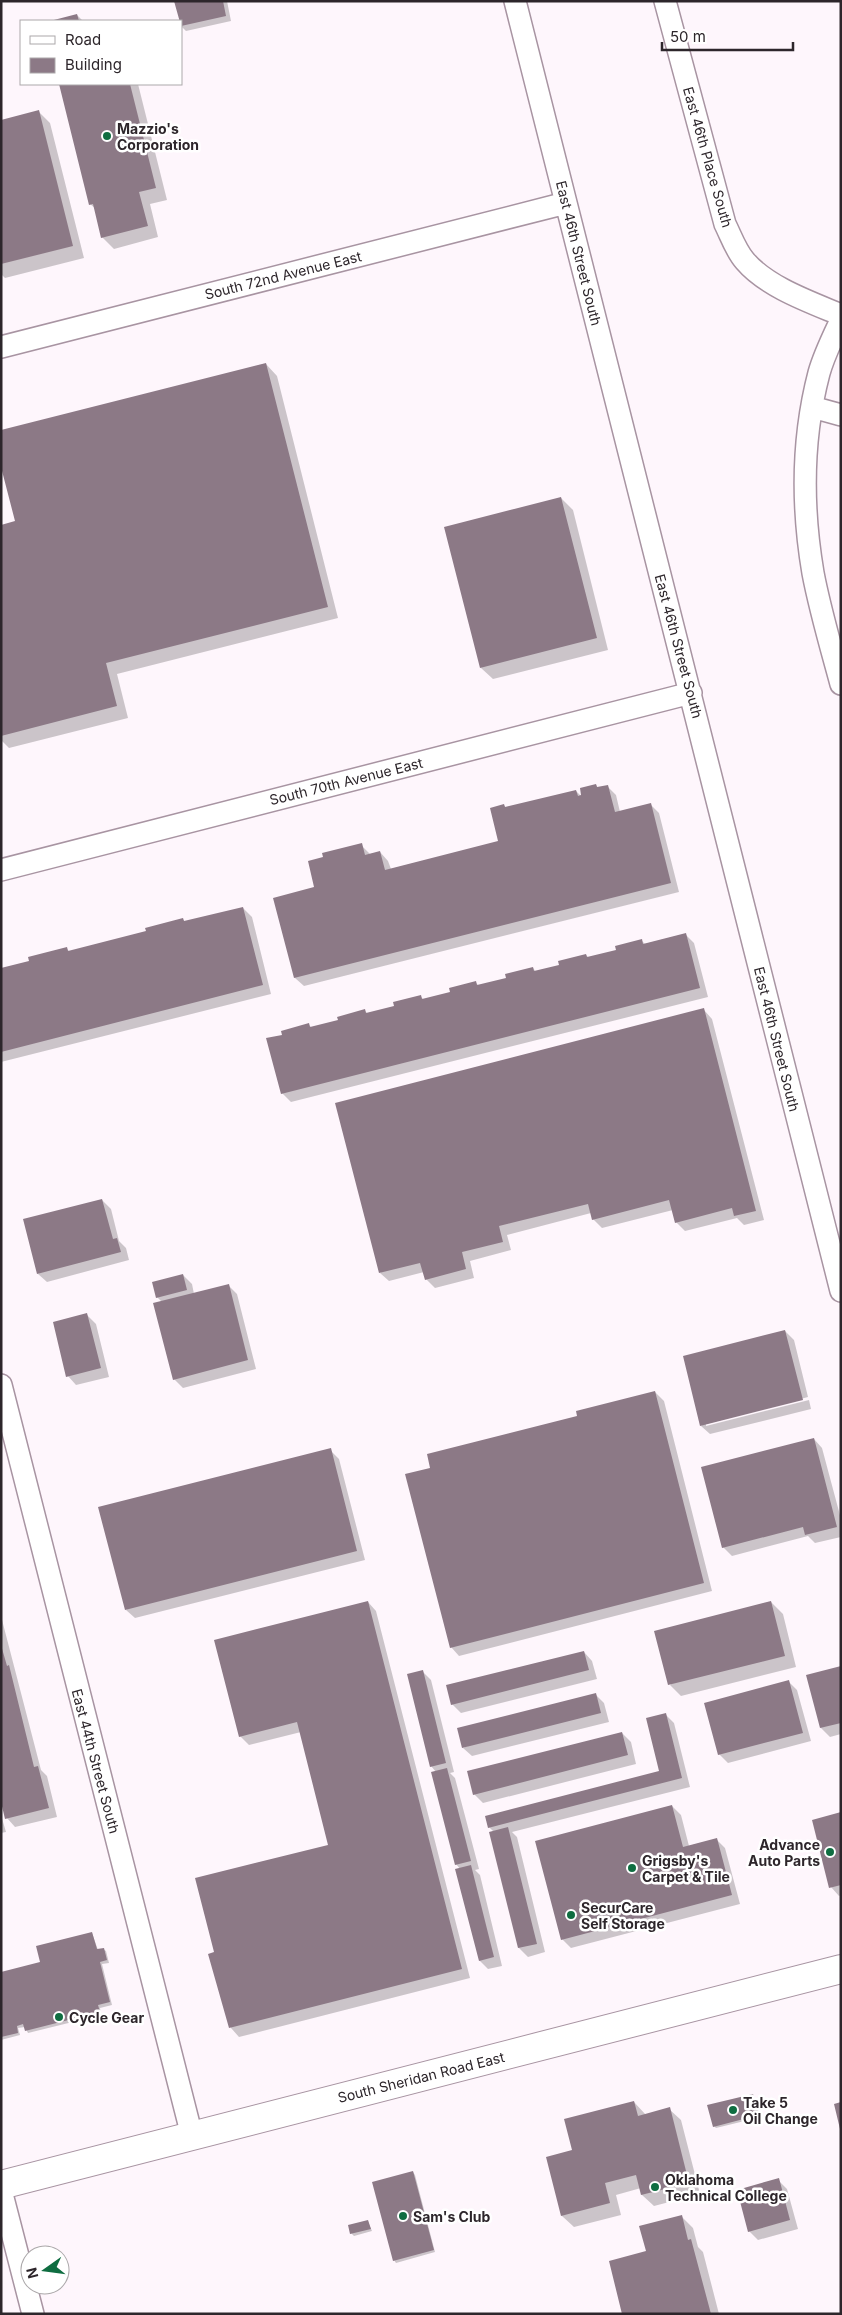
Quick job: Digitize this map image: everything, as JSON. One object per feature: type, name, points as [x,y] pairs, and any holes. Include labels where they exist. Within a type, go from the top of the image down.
[{"type":"main road","name":"South Sheridan Road East","points":[[1,2185],[841,1969]]},
{"type":"street","name":"East 46th Street South","points":[[515,1],[841,1291]]},
{"type":"street","name":"East 46th Place South","points":[[665,1],[724,224],[734,244],[745,261],[760,274],[800,298],[841,315]]},
{"type":"street","name":"South 72nd Avenue East","points":[[1,347],[566,203]]},
{"type":"street","points":[[841,320],[820,373],[812,407],[806,453],[805,492],[808,539],[813,575],[841,684]]},
{"type":"street","points":[[812,407],[841,415]]},
{"type":"street","name":"South 70th Avenue East","points":[[1,870],[691,693]]},
{"type":"street","name":"East 44th Street South","points":[[1,1385],[5,1418],[192,2136]]},
{"type":"street","points":[[1,2190],[33,2314]]},
{"type":"building","points":[[174,1],[223,1],[226,16],[182,26],[182,20],[179,20]]},
{"type":"building","points":[[77,14],[79,20],[54,20]]},
{"type":"building","name":"Mazzio's Corporation","points":[[59,85],[130,85],[156,188],[139,192],[148,226],[101,238],[93,204],[89,205]]},
{"type":"building","points":[[39,110],[73,246],[1,264],[1,120]]},
{"type":"building","points":[[266,363],[328,607],[106,663],[117,706],[1,736],[1,525],[15,521],[1,467],[1,430]]},
{"type":"building","points":[[561,497],[597,638],[480,668],[444,527]]},
{"type":"building","points":[[596,784],[597,787],[608,785],[615,812],[651,803],[671,883],[294,978],[273,898],[314,887],[308,861],[323,857],[322,853],[362,843],[365,855],[380,851],[385,870],[498,841],[490,808],[504,804],[505,807],[576,790],[578,796],[581,795],[580,788]]},
{"type":"building","points":[[243,907],[263,985],[1,1052],[1,968],[29,961],[28,957],[67,947],[68,951],[146,931],[145,928],[183,918],[184,921]]},
{"type":"building","points":[[686,933],[700,988],[281,1094],[266,1038],[282,1035],[281,1031],[309,1023],[310,1027],[338,1020],[337,1017],[365,1009],[366,1013],[394,1006],[393,1002],[421,995],[422,999],[450,992],[449,988],[476,981],[477,985],[506,978],[505,974],[533,967],[534,971],[559,965],[558,961],[586,954],[587,957],[616,950],[615,946],[642,939],[643,944]]},
{"type":"building","points":[[704,1008],[756,1211],[734,1216],[732,1208],[675,1223],[669,1200],[592,1220],[588,1204],[499,1226],[503,1242],[462,1252],[466,1269],[425,1280],[420,1263],[379,1273],[335,1103]]},
{"type":"building","points":[[102,1199],[113,1239],[117,1238],[121,1252],[37,1274],[23,1219]]},
{"type":"building","points":[[183,1274],[187,1290],[156,1298],[152,1282]]},
{"type":"building","points":[[229,1284],[248,1360],[173,1380],[153,1303]]},
{"type":"building","points":[[87,1313],[101,1368],[66,1377],[53,1322]]},
{"type":"building","points":[[785,1330],[803,1400],[700,1426],[683,1356]]},
{"type":"building","points":[[655,1391],[704,1583],[450,1648],[405,1474],[430,1468],[427,1454],[577,1416],[576,1411]]},
{"type":"building","points":[[814,1438],[837,1527],[805,1535],[803,1527],[722,1548],[701,1467]]},
{"type":"building","points":[[331,1448],[357,1551],[125,1610],[98,1507]]},
{"type":"building","points":[[368,1601],[462,1969],[229,2028],[208,1954],[214,1952],[195,1878],[328,1845],[297,1722],[239,1737],[214,1640]]},
{"type":"building","points":[[771,1601],[785,1656],[668,1685],[654,1631]]},
{"type":"building","points":[[1,1645],[7,1666],[9,1665],[34,1767],[38,1766],[49,1808],[5,1819],[1,1802]]},
{"type":"building","points":[[584,1651],[589,1670],[451,1705],[446,1685]]},
{"type":"building","points":[[841,1666],[841,1723],[820,1728],[806,1675]]},
{"type":"building","points":[[423,1670],[446,1763],[430,1767],[407,1674]]},
{"type":"building","points":[[789,1680],[803,1733],[718,1755],[704,1703]]},
{"type":"building","points":[[596,1693],[601,1713],[462,1748],[457,1728]]},
{"type":"building","points":[[666,1713],[682,1778],[488,1828],[485,1816],[659,1771],[646,1718]]},
{"type":"building","points":[[622,1732],[628,1755],[473,1795],[467,1771]]},
{"type":"building","points":[[447,1768],[471,1861],[455,1865],[431,1772]]},
{"type":"building","points":[[672,1805],[683,1847],[717,1838],[732,1895],[561,1940],[535,1841]]},
{"type":"building","name":"Advance Auto Parts","points":[[841,1812],[841,1885],[829,1888],[812,1820]]},
{"type":"building","points":[[508,1827],[537,1944],[518,1948],[489,1832]]},
{"type":"building","points":[[471,1865],[494,1957],[479,1961],[455,1869]]},
{"type":"building","points":[[92,1932],[97,1949],[104,1948],[107,1960],[100,1962],[110,2002],[98,2005],[100,2012],[25,2031],[23,2024],[17,2026],[18,2033],[1,2037],[1,1972],[40,1962],[36,1946]]},
{"type":"building","name":"Take 5 Oil Change","points":[[753,2094],[759,2115],[713,2127],[707,2105]]},
{"type":"building","points":[[634,2101],[638,2116],[670,2107],[689,2183],[641,2195],[636,2175],[605,2183],[610,2203],[561,2216],[546,2157],[572,2150],[564,2119]]},
{"type":"building","points":[[841,2102],[841,2129],[840,2129],[834,2104]]},
{"type":"building","name":"Sam's Club","points":[[413,2171],[434,2250],[393,2261],[372,2182]]},
{"type":"building","points":[[779,2178],[790,2220],[748,2232],[737,2190]]},
{"type":"building","points":[[682,2215],[688,2240],[691,2239],[711,2314],[622,2314],[609,2261],[646,2251],[639,2226]]},
{"type":"building","points":[[368,2220],[371,2229],[350,2234],[348,2225]]},
{"type":"place","name":"Mazzio's Corporation","points":[[107,136]]},
{"type":"place","name":"Advance Auto Parts","points":[[830,1852]]},
{"type":"place","name":"Grigsby's Carpet & Tile","points":[[632,1868]]},
{"type":"place","name":"SecurCare Self Storage","points":[[571,1915]]},
{"type":"place","name":"Cycle Gear","points":[[59,2017]]},
{"type":"place","name":"Take 5 Oil Change","points":[[733,2110]]},
{"type":"place","name":"Oklahoma Technical College","points":[[655,2187]]},
{"type":"place","name":"Sam's Club","points":[[403,2216]]}]
